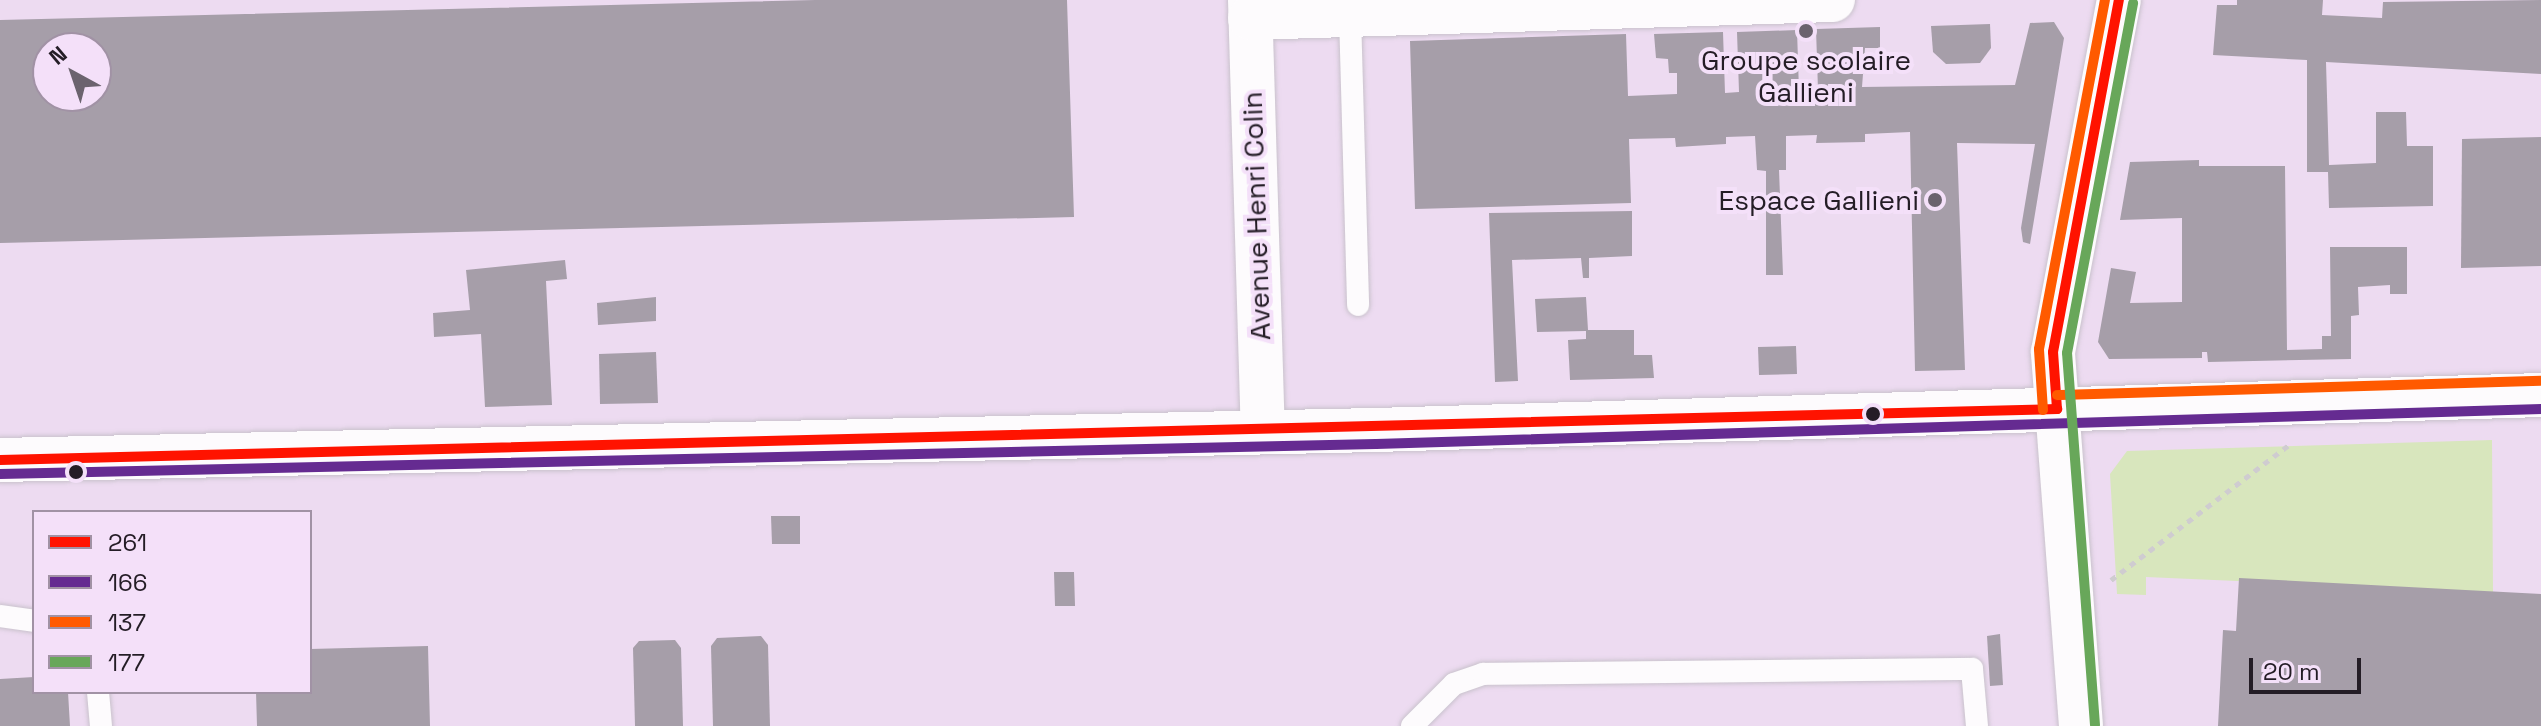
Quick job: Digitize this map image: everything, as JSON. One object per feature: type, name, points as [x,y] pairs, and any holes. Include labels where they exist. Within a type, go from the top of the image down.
[{"type":"main road","points":[[1250,9],[1350,15],[1414,6],[1833,0]]},
{"type":"main road","points":[[2081,726],[2053,352],[2119,0]]},
{"type":"main road","name":"Avenue Henri Colin","points":[[1250,9],[1263,431]]},
{"type":"main road","points":[[0,460],[1263,431],[2541,395]]},
{"type":"lane","points":[[1350,15],[1358,305]]},
{"type":"lane","points":[[0,616],[32,621]]},
{"type":"lane","points":[[1412,726],[1454,684],[1483,674],[1972,669],[1977,726]]},
{"type":"lane","points":[[98,694],[101,726]]},
{"type":"path","points":[[2111,580],[2296,440]]},
{"type":"shaded area","points":[[0,0],[2541,0],[2541,726],[0,726]]},
{"type":"green space","points":[[2492,440],[2493,592],[2146,577],[2146,595],[2117,594],[2110,474],[2127,451]]},
{"type":"building","points":[[815,0],[1067,0],[1074,217],[0,243],[0,20]]},
{"type":"building","points":[[2237,0],[2323,0],[2322,15],[2382,18],[2383,2],[2541,0],[2541,74],[2326,62],[2329,165],[2376,163],[2376,112],[2406,112],[2407,146],[2433,146],[2433,206],[2329,208],[2328,172],[2307,172],[2307,60],[2213,55],[2217,5],[2237,5]]},
{"type":"building","points":[[2054,22],[2064,38],[2030,244],[2023,242],[2021,228],[2035,144],[1957,143],[1965,370],[1915,371],[1910,132],[1865,134],[1865,142],[1816,143],[1817,135],[1786,136],[1786,170],[1779,170],[1783,275],[1766,275],[1766,171],[1757,170],[1755,136],[1726,137],[1726,144],[1676,147],[1675,138],[1629,139],[1631,203],[1415,209],[1410,41],[1626,34],[1628,96],[1677,94],[1677,73],[1669,73],[1668,59],[1656,58],[1654,34],[1723,32],[1725,93],[1739,92],[1737,32],[1797,30],[1799,91],[1818,90],[1816,29],[1880,27],[1880,48],[1865,48],[1862,87],[2015,85],[2030,23]]},
{"type":"building","points":[[1990,24],[1991,48],[1980,63],[1946,64],[1933,52],[1931,26]]},
{"type":"building","points":[[2541,137],[2541,266],[2461,268],[2462,139]]},
{"type":"building","points":[[2199,160],[2199,166],[2285,166],[2287,350],[2322,349],[2322,336],[2331,336],[2330,247],[2407,247],[2407,294],[2390,294],[2390,285],[2358,287],[2359,315],[2351,316],[2351,359],[2208,362],[2207,352],[2202,352],[2202,358],[2109,359],[2098,342],[2111,268],[2136,272],[2130,303],[2182,302],[2182,218],[2120,220],[2130,162]]},
{"type":"building","points":[[1632,211],[1632,256],[1589,258],[1589,278],[1583,278],[1581,258],[1512,260],[1518,381],[1495,382],[1489,213]]},
{"type":"building","points":[[565,260],[567,279],[546,281],[552,405],[485,407],[481,334],[434,337],[433,313],[470,310],[466,270]]},
{"type":"building","points":[[656,297],[656,321],[598,325],[597,303]]},
{"type":"building","points":[[1586,297],[1588,330],[1634,330],[1634,355],[1652,355],[1654,378],[1570,380],[1568,340],[1586,339],[1586,331],[1537,332],[1535,299]]},
{"type":"building","points":[[1796,346],[1797,374],[1759,375],[1758,347]]},
{"type":"building","points":[[656,352],[658,403],[600,404],[599,354]]},
{"type":"building","points":[[771,516],[800,516],[800,544],[772,544]]},
{"type":"building","points":[[1054,572],[1074,572],[1075,606],[1055,606]]},
{"type":"building","points":[[2239,578],[2541,594],[2541,726],[2218,726],[2223,630],[2236,631]]},
{"type":"building","points":[[2000,634],[2003,685],[1990,686],[1987,636]]},
{"type":"building","points":[[761,636],[768,645],[770,726],[713,726],[711,646],[717,638]]},
{"type":"building","points":[[675,640],[681,648],[683,726],[635,726],[633,648],[639,641]]},
{"type":"building","points":[[428,646],[430,726],[257,726],[256,694],[312,694],[312,649]]},
{"type":"building","points":[[32,677],[32,694],[68,694],[70,726],[0,726],[0,679]]},
{"type":"transit line","name":"137","points":[[2043,410],[2039,349],[2105,0]]},
{"type":"transit line","name":"261","points":[[2057,409],[2053,352],[2119,0]]},
{"type":"transit line","name":"177","points":[[2095,725],[2067,353],[2133,3]]},
{"type":"transit line","name":"137","points":[[2057,395],[2541,381]]},
{"type":"transit line","name":"261","points":[[0,460],[2057,409]]},
{"type":"transit line","name":"166","points":[[0,474],[1376,444],[2541,409]]},
{"type":"place","name":"Groupe scolaire Gallieni","points":[[1806,31]]},
{"type":"place","name":"Espace Gallieni","points":[[1935,200]]}]
